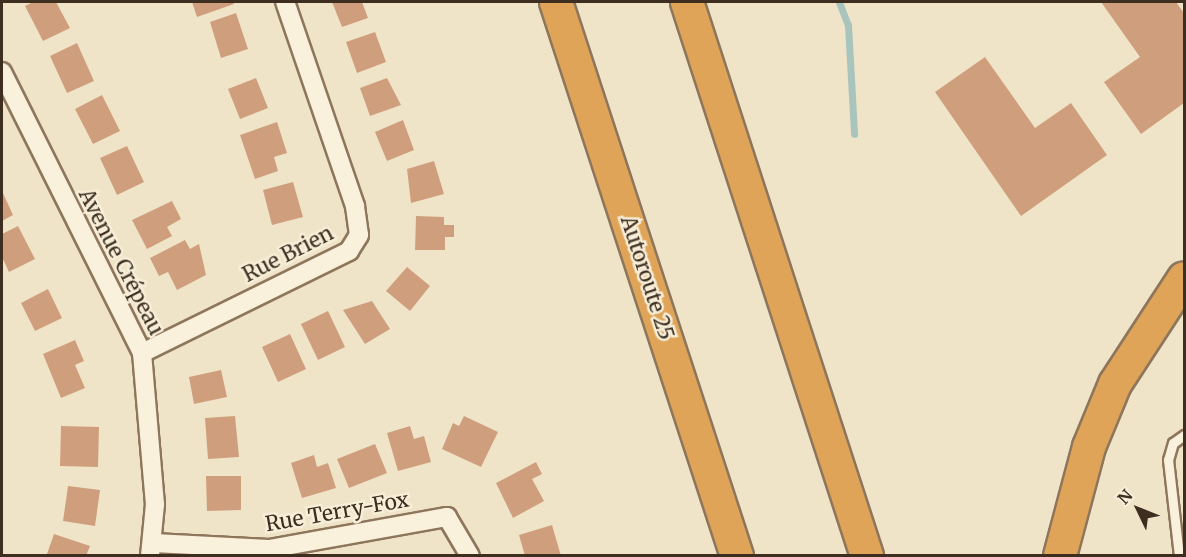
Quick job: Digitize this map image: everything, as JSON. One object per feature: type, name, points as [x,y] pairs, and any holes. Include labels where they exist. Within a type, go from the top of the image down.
[{"type":"highway","name":"Autoroute 25","points":[[556,2],[737,555]]},
{"type":"highway","points":[[687,2],[867,555]]},
{"type":"highway","points":[[1060,555],[1080,474],[1115,384],[1185,278]]},
{"type":"street","name":"Rue Brien","points":[[142,352],[349,251],[359,235],[356,206],[285,2]]},
{"type":"street","name":"Avenue Crépeau","points":[[2,72],[142,352],[152,432],[152,549]]},
{"type":"street","name":"Rue Terry-Fox","points":[[152,549],[269,549],[447,518],[471,555]]},
{"type":"lane","points":[[1179,555],[1168,460],[1173,443],[1185,435]]},
{"type":"building","points":[[33,2],[56,2],[70,28],[43,41],[25,6]]},
{"type":"building","points":[[192,2],[233,2],[234,4],[197,17]]},
{"type":"building","points":[[332,2],[362,2],[368,18],[342,27]]},
{"type":"building","points":[[1101,2],[1176,2],[1184,13],[1184,103],[1141,134],[1104,82],[1140,57]]},
{"type":"building","points":[[236,13],[248,49],[221,58],[210,22]]},
{"type":"building","points":[[375,32],[386,62],[357,73],[346,42]]},
{"type":"building","points":[[77,43],[94,81],[67,93],[50,56]]},
{"type":"building","points":[[985,57],[1035,128],[1071,103],[1107,155],[1021,216],[935,92]]},
{"type":"building","points":[[256,78],[268,108],[240,119],[228,89]]},
{"type":"building","points":[[387,78],[401,105],[370,116],[360,88]]},
{"type":"building","points":[[102,95],[120,131],[93,144],[75,109]]},
{"type":"building","points":[[403,120],[414,150],[387,161],[375,132]]},
{"type":"building","points":[[277,122],[287,153],[274,157],[278,171],[255,179],[240,135]]},
{"type":"building","points":[[127,146],[144,182],[117,195],[100,158]]},
{"type":"building","points":[[434,161],[444,194],[411,203],[407,169]]},
{"type":"building","points":[[293,182],[303,217],[272,225],[263,190]]},
{"type":"building","points":[[2,191],[13,215],[2,221]]},
{"type":"building","points":[[172,201],[181,219],[167,227],[172,236],[147,249],[132,220]]},
{"type":"building","points":[[416,216],[444,217],[444,225],[454,225],[454,237],[445,237],[445,250],[415,250]]},
{"type":"building","points":[[18,226],[35,259],[9,272],[2,257],[2,234]]},
{"type":"building","points":[[185,240],[190,249],[199,244],[206,275],[177,290],[168,272],[159,276],[150,258]]},
{"type":"building","points":[[407,267],[430,286],[410,311],[386,291]]},
{"type":"building","points":[[48,289],[62,318],[35,331],[21,303]]},
{"type":"building","points":[[372,301],[390,329],[365,344],[343,310]]},
{"type":"building","points":[[328,311],[345,347],[318,360],[301,324]]},
{"type":"building","points":[[290,334],[306,369],[278,382],[262,347]]},
{"type":"building","points":[[75,340],[84,361],[75,365],[85,388],[61,398],[43,354]]},
{"type":"building","points":[[221,370],[227,397],[194,404],[189,377]]},
{"type":"building","points":[[235,416],[239,457],[208,459],[205,418]]},
{"type":"building","points":[[464,416],[498,432],[481,467],[442,449],[453,423],[459,426]]},
{"type":"building","points":[[61,426],[99,427],[98,467],[60,466]]},
{"type":"building","points":[[410,426],[414,439],[424,436],[431,462],[398,471],[387,433]]},
{"type":"building","points":[[375,444],[387,473],[349,488],[337,459]]},
{"type":"building","points":[[314,455],[317,467],[328,463],[336,488],[302,498],[291,463]]},
{"type":"building","points":[[536,462],[542,474],[532,479],[544,501],[513,518],[496,483]]},
{"type":"building","points":[[206,476],[241,476],[241,510],[207,511]]},
{"type":"building","points":[[68,486],[100,490],[95,526],[63,521]]},
{"type":"building","points":[[552,525],[561,556],[525,556],[519,535]]},
{"type":"building","points":[[54,534],[90,546],[86,556],[47,554]]},
{"type":"waterway","points":[[839,2],[848,25],[854,134]]}]
